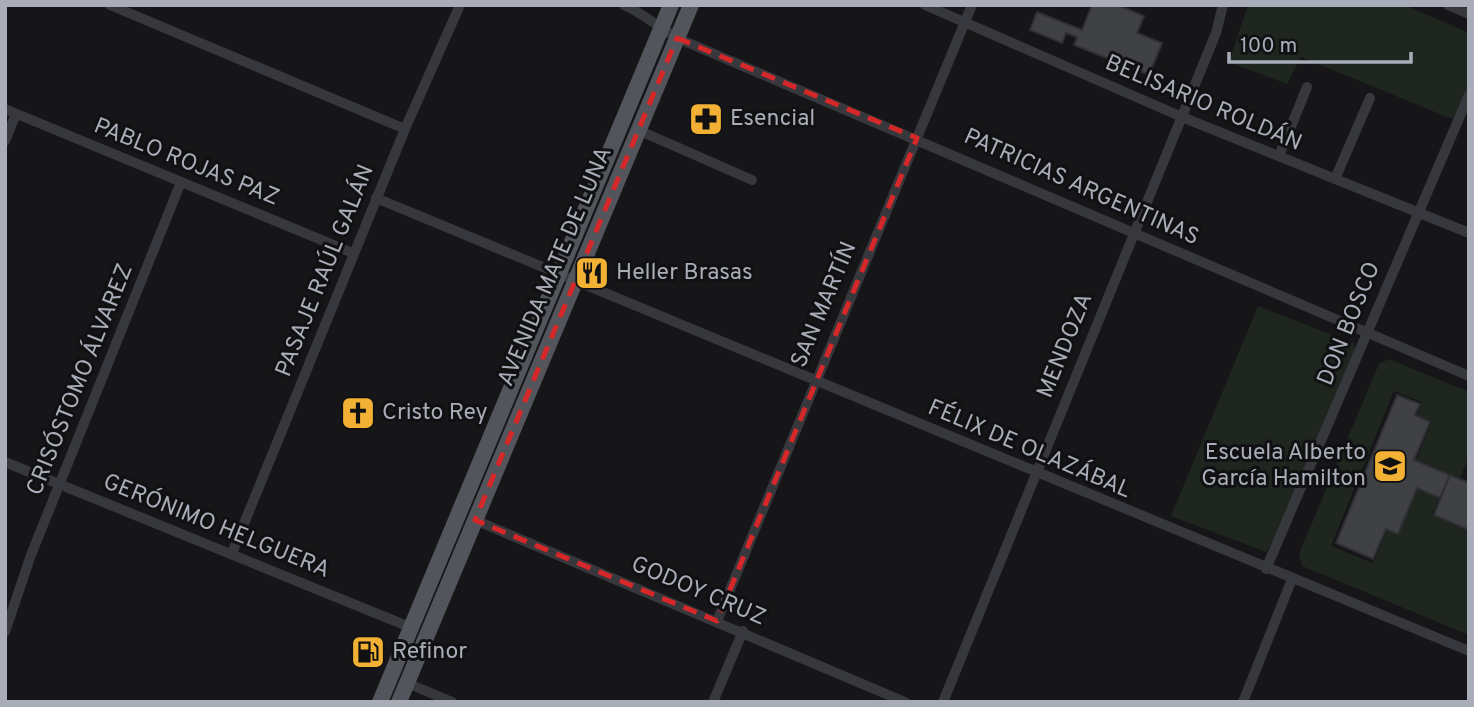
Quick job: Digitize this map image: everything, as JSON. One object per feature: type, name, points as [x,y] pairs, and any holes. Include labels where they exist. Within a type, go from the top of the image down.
[{"type":"main road","name":"AVENIDA MATE DE LUNA","points":[[380,702],[671,5]]},
{"type":"main road","name":"AVENIDA MATE DE LUNA","points":[[399,702],[691,5]]},
{"type":"street","points":[[110,5],[405,129]]},
{"type":"street","name":"PASAJE RAÚL GALÁN","points":[[232,553],[353,253],[460,5]]},
{"type":"street","name":"PATRICIAS ARGENTINAS","points":[[624,5],[646,14],[660,29],[677,38],[917,138],[1469,376]]},
{"type":"street","name":"BELISARIO ROLDÁN","points":[[925,5],[1182,117],[1469,233]]},
{"type":"street","name":"SAN MARTÍN","points":[[717,621],[814,380],[972,5]]},
{"type":"street","name":"MENDOZA","points":[[943,702],[1216,33],[1223,5]]},
{"type":"street","points":[[1448,5],[1469,14]]},
{"type":"street","points":[[1279,156],[1307,87]]},
{"type":"street","name":"DON BOSCO","points":[[1266,569],[1469,94]]},
{"type":"street","points":[[1335,179],[1370,99]]},
{"type":"street","name":"PABLO ROJAS PAZ","points":[[5,109],[353,253]]},
{"type":"street","points":[[5,141],[16,114]]},
{"type":"street","points":[[638,130],[752,180]]},
{"type":"street","name":"CRISÓSTOMO ÁLVAREZ","points":[[5,632],[181,182]]},
{"type":"street","points":[[376,198],[574,283]]},
{"type":"street","name":"FÉLIX DE OLAZÁBAL","points":[[574,283],[1469,652]]},
{"type":"street","name":"GERÓNIMO HELGUERA","points":[[5,462],[412,628]]},
{"type":"street","name":"GODOY CRUZ","points":[[475,520],[743,631],[905,702]]},
{"type":"street","points":[[1243,702],[1292,579]]},
{"type":"street","points":[[713,702],[743,631]]},
{"type":"street","points":[[407,683],[452,702]]},
{"type":"highlighted area","points":[[677,38],[917,138],[717,621],[475,520]]},
{"type":"shaded area","points":[[1248,5],[1405,5],[1469,33],[1469,91],[1457,121],[1301,57],[1287,84],[1229,62]]},
{"type":"shaded area","points":[[1258,306],[1354,343],[1355,356],[1282,524],[1266,552],[1171,516]]},
{"type":"shaded area","points":[[1389,359],[1469,392],[1469,456],[1460,478],[1416,460],[1432,422],[1417,416],[1422,402],[1394,391],[1331,546],[1373,563],[1387,530],[1398,535],[1417,489],[1439,498],[1432,515],[1469,531],[1469,635],[1302,566],[1299,554],[1379,364]]},
{"type":"building","points":[[1092,5],[1118,5],[1144,16],[1137,33],[1162,43],[1149,75],[1074,45],[1077,37],[1066,33],[1062,43],[1030,30],[1037,12],[1082,30]]},
{"type":"building","points":[[1397,395],[1420,404],[1415,415],[1430,422],[1414,460],[1450,475],[1440,498],[1417,488],[1398,534],[1386,529],[1373,559],[1336,543]]},
{"type":"building","points":[[1450,475],[1469,483],[1469,530],[1434,515]]},
{"type":"place","name":"Esencial","points":[[706,119]]},
{"type":"place","name":"Heller Brasas","points":[[592,273]]},
{"type":"place","name":"Cristo Rey","points":[[358,413]]},
{"type":"place","name":"Escuela Alberto García Hamilton","points":[[1390,466]]},
{"type":"place","name":"Refinor","points":[[368,652]]}]
